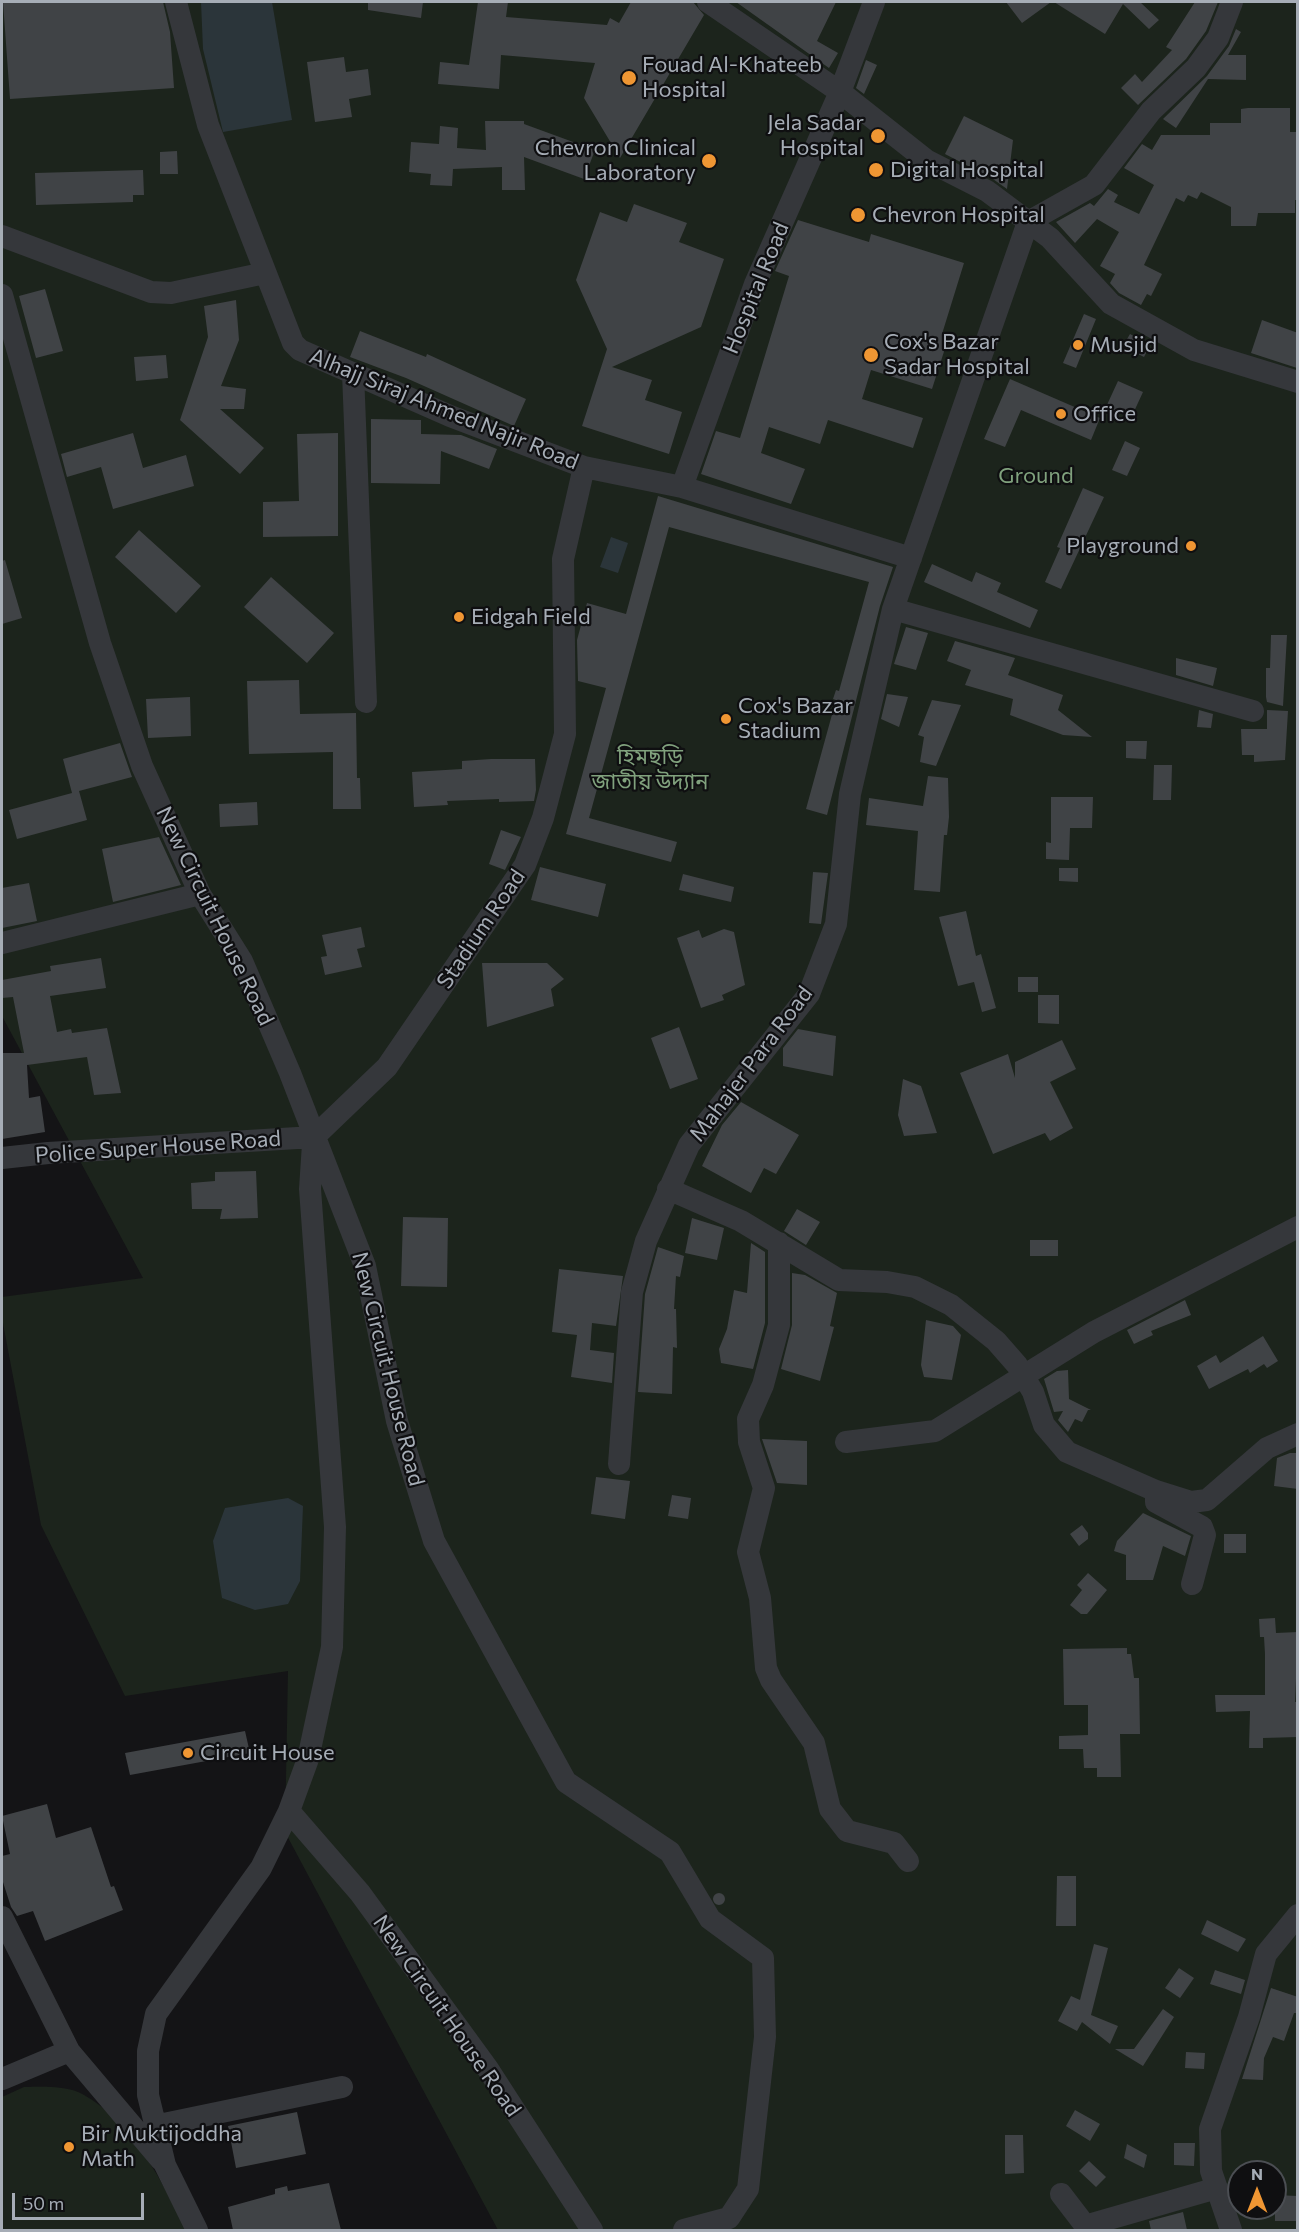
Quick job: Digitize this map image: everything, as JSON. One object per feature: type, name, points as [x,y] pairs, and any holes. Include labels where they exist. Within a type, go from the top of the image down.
[{"type":"street","name":"Alhajj Siraj Ahmed Najir Road","points":[[176,2],[208,125],[265,273],[294,343],[300,350],[450,416],[584,467],[682,487],[911,558]]},
{"type":"street","points":[[708,2],[840,92],[926,160],[987,191],[1050,238],[1111,304],[1194,350],[1298,382]]},
{"type":"street","name":"Hospital Road","points":[[682,487],[755,284],[840,92],[873,2]]},
{"type":"street","points":[[1028,222],[1094,185],[1151,111],[1196,68],[1218,38],[1232,2]]},
{"type":"street","name":"Mahajer Para Road","points":[[619,1464],[632,1292],[646,1241],[689,1145],[809,994],[836,924],[850,794],[893,609],[1028,222]]},
{"type":"street","points":[[2,236],[152,292],[171,293],[265,273]]},
{"type":"street","name":"New Circuit House Road","points":[[2,295],[100,643],[142,766],[200,894],[242,961],[365,1266],[397,1421],[434,1541],[566,1782],[670,1852],[710,1919],[763,1958],[765,2037],[748,2190],[729,2218],[684,2230]]},
{"type":"street","points":[[353,374],[366,702]]},
{"type":"street","name":"Stadium Road","points":[[314,1137],[387,1067],[525,865],[543,818],[565,734],[562,559],[584,467]]},
{"type":"street","points":[[893,609],[1253,711]]},
{"type":"street","points":[[2,943],[200,894]]},
{"type":"street","points":[[197,2230],[165,2165],[148,2095],[148,2051],[156,2014],[261,1868],[289,1811],[308,1759],[332,1647],[335,1527],[310,1189],[314,1137]]},
{"type":"street","name":"Police Super House Road","points":[[2,1158],[48,1153],[314,1137]]},
{"type":"street","points":[[668,1189],[741,1221],[839,1280],[887,1282],[915,1287],[951,1305],[996,1341],[1025,1375],[1044,1425],[1067,1452],[1156,1491],[1191,1502],[1207,1500],[1267,1448],[1298,1434]]},
{"type":"street","points":[[846,1442],[935,1431],[1094,1332],[1298,1227]]},
{"type":"street","points":[[779,1243],[779,1325],[763,1385],[748,1419],[749,1442],[764,1488],[748,1552],[760,1598],[766,1668],[771,1680],[814,1743],[830,1809],[847,1831],[894,1843],[908,1861]]},
{"type":"street","points":[[1156,1491],[1156,1502],[1202,1527],[1205,1535],[1192,1584]]},
{"type":"street","name":"New Circuit House Road","points":[[289,1811],[360,1893],[481,2060],[592,2230]]},
{"type":"street","points":[[1231,2230],[1211,2171],[1210,2129],[1248,2017],[1266,1954],[1298,1915]]},
{"type":"street","points":[[2,1917],[69,2052],[165,2165]]},
{"type":"street","points":[[2,2079],[69,2052]]},
{"type":"street","points":[[154,2126],[342,2086]]},
{"type":"street","points":[[1061,2194],[1083,2224],[1088,2224],[1217,2188]]},
{"type":"green space","name":"হিমছড়ি জাতীয় উদ্যান","points":[[2,2],[1297,2],[1297,2230],[498,2230],[285,1832],[288,1671],[125,1696],[41,1525],[2,1318],[2,1297],[143,1278],[2,1016]]},
{"type":"green space","name":"Bir Muktijoddha Math","points":[[24,2087],[54,2087],[77,2092],[101,2107],[117,2121],[144,2155],[187,2230],[2,2230],[2,2097]]},
{"type":"shaded area","points":[[201,2],[272,2],[292,120],[223,132],[203,49]]},
{"type":"shaded area","points":[[611,537],[628,543],[618,573],[600,567]]},
{"type":"shaded area","points":[[288,1498],[303,1506],[300,1581],[288,1604],[255,1610],[222,1598],[213,1541],[225,1508]]},
{"type":"building","points":[[3,2],[163,2],[170,32],[174,88],[10,99]]},
{"type":"building","points":[[368,2],[423,2],[421,18],[368,10]]},
{"type":"building","points":[[478,2],[508,2],[506,17],[607,25],[610,18],[619,23],[631,2],[693,2],[704,15],[620,158],[584,98],[595,63],[501,55],[499,89],[438,84],[440,62],[469,65]]},
{"type":"building","points":[[736,2],[836,2],[817,41],[838,53],[829,68]]},
{"type":"building","points":[[1006,2],[1051,2],[1022,23]]},
{"type":"building","points":[[1054,2],[1140,2],[1159,20],[1149,29],[1123,4],[1105,34]]},
{"type":"building","points":[[1195,2],[1218,2],[1206,31],[1186,59],[1138,105],[1121,88],[1135,74],[1142,82],[1172,50],[1166,47]]},
{"type":"building","points":[[1236,29],[1241,32],[1228,55],[1246,55],[1246,80],[1208,79],[1176,128],[1163,119],[1207,76],[1229,46]]},
{"type":"building","points":[[344,57],[346,72],[368,69],[371,95],[349,99],[352,117],[315,122],[307,62]]},
{"type":"building","points":[[866,60],[877,65],[864,94],[856,88]]},
{"type":"building","points":[[1290,108],[1290,132],[1298,132],[1298,200],[1295,200],[1295,213],[1258,213],[1256,226],[1231,226],[1231,207],[1201,192],[1197,199],[1188,195],[1184,202],[1176,198],[1144,265],[1162,274],[1151,296],[1147,294],[1141,305],[1119,293],[1110,283],[1115,274],[1100,266],[1119,232],[1097,219],[1075,243],[1056,222],[1090,203],[1094,206],[1108,189],[1118,195],[1114,202],[1139,214],[1154,185],[1124,168],[1142,144],[1152,150],[1161,135],[1210,135],[1210,123],[1241,123],[1241,109]]},
{"type":"building","points":[[964,116],[1013,140],[1007,189],[993,179],[945,154]]},
{"type":"building","points":[[485,121],[524,121],[524,124],[595,150],[584,179],[524,157],[525,190],[502,190],[502,167],[453,169],[452,186],[430,185],[431,174],[409,172],[411,142],[439,144],[440,126],[458,128],[457,148],[486,150]]},
{"type":"building","points":[[177,151],[178,174],[160,174],[160,152]]},
{"type":"building","points":[[143,170],[144,195],[133,195],[133,202],[36,205],[35,173]]},
{"type":"building","points":[[634,204],[687,223],[679,242],[724,259],[701,327],[612,367],[652,380],[645,400],[682,412],[669,454],[582,426],[607,349],[576,280],[600,212],[627,222]]},
{"type":"building","name":"Cox's Bazar Sadar Hospital","points":[[798,220],[869,242],[871,234],[964,263],[942,334],[949,336],[932,389],[871,370],[862,399],[923,418],[913,448],[828,420],[820,444],[769,427],[761,453],[805,469],[791,504],[701,474],[716,431],[740,438],[789,276],[775,271]]},
{"type":"building","points":[[45,289],[63,351],[36,358],[19,296]]},
{"type":"building","points":[[236,300],[239,340],[221,386],[246,389],[244,409],[220,409],[264,448],[240,474],[180,420],[208,337],[204,306]]},
{"type":"building","name":"Musjid","points":[[1084,314],[1096,319],[1076,368],[1063,363]]},
{"type":"building","points":[[1262,320],[1298,333],[1297,368],[1251,353]]},
{"type":"building","points":[[360,331],[426,357],[427,354],[526,399],[514,426],[406,378],[350,357]]},
{"type":"building","points":[[1130,334],[1150,345],[1144,357],[1123,346]]},
{"type":"building","points":[[166,355],[168,378],[136,381],[134,357]]},
{"type":"building","name":"Office","points":[[1010,379],[1100,418],[1091,440],[1021,410],[1005,447],[984,439]]},
{"type":"building","points":[[1118,381],[1143,392],[1131,418],[1106,407]]},
{"type":"building","points":[[371,419],[421,420],[421,434],[461,435],[497,449],[489,469],[441,451],[440,484],[371,483]]},
{"type":"building","points":[[133,433],[143,468],[186,455],[194,486],[113,509],[101,467],[67,477],[61,454]]},
{"type":"building","points":[[338,433],[338,536],[263,537],[263,502],[299,501],[297,434]]},
{"type":"building","points":[[1125,441],[1140,448],[1127,476],[1112,470]]},
{"type":"building","points":[[1083,488],[1104,497],[1061,589],[1045,582],[1060,548],[1057,547]]},
{"type":"building","points":[[658,496],[893,567],[880,606],[827,815],[806,809],[836,700],[833,699],[836,690],[839,691],[869,582],[669,527],[589,818],[677,842],[671,862],[566,834],[606,688],[578,681],[577,640],[587,603],[626,614]]},
{"type":"building","points":[[139,530],[201,586],[176,613],[115,557]]},
{"type":"building","points":[[5,560],[22,618],[2,624],[2,561]]},
{"type":"building","points":[[932,564],[972,582],[976,572],[1001,583],[997,592],[1038,610],[1030,628],[924,582]]},
{"type":"building","points":[[271,577],[334,633],[307,663],[244,607]]},
{"type":"building","points":[[906,627],[928,633],[916,670],[894,664]]},
{"type":"building","points":[[1271,635],[1287,635],[1283,706],[1267,702],[1266,697],[1266,668],[1270,668]]},
{"type":"building","points":[[955,641],[1015,658],[1008,675],[1063,695],[1058,710],[1092,737],[1063,735],[1010,715],[1013,699],[965,685],[971,670],[947,661]]},
{"type":"building","points":[[1176,658],[1217,668],[1213,686],[1176,675]]},
{"type":"building","points":[[299,680],[300,714],[356,713],[357,778],[360,778],[361,809],[333,809],[333,752],[249,754],[247,681]]},
{"type":"building","points":[[887,694],[908,697],[899,727],[881,719]]},
{"type":"building","points":[[190,697],[191,736],[148,738],[146,699]]},
{"type":"building","points":[[932,700],[961,705],[936,766],[920,762],[924,737],[918,735]]},
{"type":"building","points":[[1199,710],[1213,714],[1211,728],[1197,727]]},
{"type":"building","points":[[1267,710],[1288,711],[1285,760],[1254,762],[1254,755],[1242,755],[1241,729],[1267,729]]},
{"type":"building","points":[[1126,741],[1147,741],[1146,759],[1126,758]]},
{"type":"building","points":[[120,743],[132,777],[79,791],[87,820],[17,839],[9,810],[72,793],[63,759]]},
{"type":"building","points":[[535,759],[534,801],[499,802],[499,799],[447,801],[448,805],[414,807],[412,772],[462,769],[462,761]]},
{"type":"building","points":[[1154,765],[1172,765],[1171,800],[1153,800]]},
{"type":"building","points":[[928,776],[948,778],[949,817],[947,835],[944,835],[940,892],[914,890],[918,831],[866,825],[869,798],[923,806]]},
{"type":"building","points":[[1051,797],[1093,797],[1092,828],[1070,828],[1069,860],[1046,859],[1046,842],[1051,843]]},
{"type":"building","points":[[257,802],[258,825],[220,827],[219,804]]},
{"type":"building","points":[[501,830],[521,837],[505,870],[489,864]]},
{"type":"building","points":[[159,837],[181,885],[113,902],[102,849]]},
{"type":"building","points":[[540,867],[606,884],[598,917],[531,900]]},
{"type":"building","points":[[1059,868],[1078,868],[1078,882],[1059,881]]},
{"type":"building","points":[[813,872],[828,873],[821,924],[809,923]]},
{"type":"building","points":[[683,874],[734,887],[731,902],[679,890]]},
{"type":"building","points":[[29,883],[37,921],[2,928],[2,888]]},
{"type":"building","points":[[966,911],[976,956],[981,954],[996,1008],[982,1012],[974,982],[958,986],[939,917]]},
{"type":"building","points":[[361,927],[365,947],[357,949],[362,967],[325,975],[321,957],[327,956],[322,935]]},
{"type":"building","points":[[724,929],[734,932],[745,985],[722,995],[724,1000],[701,1008],[677,938],[699,930],[702,938]]},
{"type":"building","points":[[101,958],[106,988],[50,996],[57,1032],[71,1029],[72,1033],[107,1028],[121,1093],[94,1095],[87,1057],[27,1065],[29,1098],[40,1096],[45,1132],[2,1139],[2,1053],[24,1053],[13,997],[2,998],[2,980],[51,971],[50,966]]},
{"type":"building","points":[[482,963],[547,963],[564,979],[551,989],[554,1006],[487,1027]]},
{"type":"building","points":[[1018,977],[1038,977],[1038,992],[1018,992]]},
{"type":"building","points":[[1038,995],[1059,995],[1059,1024],[1038,1023]]},
{"type":"building","points":[[679,1027],[698,1079],[670,1089],[651,1038]]},
{"type":"building","points":[[798,1029],[836,1036],[833,1076],[783,1066],[783,1048]]},
{"type":"building","points":[[1062,1040],[1076,1069],[1050,1082],[1073,1128],[1050,1141],[1045,1133],[993,1154],[960,1073],[1008,1054],[1015,1078],[1015,1062]]},
{"type":"building","points":[[903,1079],[921,1086],[937,1133],[904,1136],[898,1115]]},
{"type":"building","points":[[741,1102],[799,1135],[776,1174],[764,1168],[751,1193],[702,1166],[722,1125]]},
{"type":"building","points":[[256,1171],[258,1218],[220,1219],[222,1209],[192,1209],[191,1183],[215,1181],[215,1172]]},
{"type":"building","points":[[797,1209],[820,1222],[806,1245],[784,1231]]},
{"type":"building","points":[[403,1217],[448,1218],[447,1287],[401,1286]]},
{"type":"building","points":[[692,1218],[724,1228],[717,1260],[685,1253]]},
{"type":"building","points":[[1030,1240],[1058,1240],[1058,1256],[1030,1256]]},
{"type":"building","points":[[751,1243],[765,1252],[765,1323],[753,1369],[721,1363],[719,1349],[727,1329],[734,1290],[747,1293]]},
{"type":"building","points":[[658,1247],[684,1256],[680,1277],[676,1276],[674,1309],[676,1309],[677,1348],[673,1347],[672,1394],[638,1392],[645,1294]]},
{"type":"building","points":[[559,1269],[623,1276],[616,1326],[592,1323],[590,1350],[614,1353],[612,1383],[571,1377],[577,1335],[552,1332]]},
{"type":"building","points":[[792,1273],[805,1275],[837,1293],[830,1326],[834,1327],[820,1381],[781,1369],[792,1325]]},
{"type":"building","points":[[1185,1300],[1191,1315],[1151,1331],[1153,1335],[1134,1344],[1127,1330]]},
{"type":"building","points":[[926,1320],[953,1326],[961,1335],[952,1380],[924,1377],[921,1365]]},
{"type":"building","points":[[1263,1336],[1278,1361],[1267,1368],[1264,1364],[1250,1373],[1248,1369],[1209,1389],[1197,1366],[1216,1355],[1220,1363]]},
{"type":"building","points":[[1068,1370],[1069,1399],[1091,1410],[1088,1410],[1082,1422],[1075,1419],[1068,1432],[1058,1420],[1063,1411],[1054,1412],[1044,1379],[1057,1371]]},
{"type":"building","points":[[762,1439],[807,1441],[807,1485],[777,1483]]},
{"type":"building","points":[[1290,1453],[1298,1453],[1298,1489],[1274,1486],[1277,1458]]},
{"type":"building","points":[[596,1477],[630,1481],[625,1519],[591,1514]]},
{"type":"building","points":[[672,1495],[691,1498],[688,1519],[668,1516]]},
{"type":"building","points":[[1143,1513],[1191,1536],[1185,1556],[1163,1546],[1153,1580],[1126,1580],[1126,1555],[1114,1551],[1117,1541]]},
{"type":"building","points":[[1082,1525],[1088,1533],[1088,1539],[1079,1546],[1070,1534]]},
{"type":"building","points":[[1224,1534],[1246,1534],[1246,1553],[1224,1553]]},
{"type":"building","points":[[1088,1573],[1107,1590],[1087,1614],[1081,1614],[1070,1605],[1082,1590],[1077,1585]]},
{"type":"building","points":[[1275,1618],[1276,1633],[1298,1632],[1295,1702],[1298,1702],[1298,1737],[1263,1738],[1263,1748],[1249,1748],[1250,1711],[1216,1712],[1215,1695],[1265,1695],[1264,1637],[1260,1637],[1259,1619]]},
{"type":"building","points":[[1127,1648],[1127,1654],[1131,1654],[1134,1678],[1139,1678],[1140,1734],[1120,1734],[1121,1777],[1097,1777],[1097,1768],[1084,1768],[1083,1749],[1059,1749],[1059,1736],[1088,1735],[1088,1705],[1064,1705],[1063,1649]]},
{"type":"building","name":"Circuit House","points":[[245,1731],[250,1753],[130,1775],[125,1753]]},
{"type":"building","points":[[47,1804],[56,1838],[91,1827],[111,1887],[114,1886],[123,1910],[45,1941],[33,1911],[17,1916],[11,1907],[2,1879],[2,1856],[10,1854],[2,1816]]},
{"type":"building","points":[[1057,1876],[1076,1876],[1076,1926],[1056,1926]]},
{"type":"building","points":[[721,1893],[725,1899],[721,1905],[717,1905],[713,1897]]},
{"type":"building","points":[[1207,1920],[1246,1939],[1238,1952],[1201,1934]]},
{"type":"building","points":[[1094,1944],[1108,1948],[1091,2015],[1118,2026],[1110,2044],[1082,2022],[1077,2031],[1058,2021],[1071,1996],[1080,2000]]},
{"type":"building","points":[[1179,1968],[1194,1978],[1180,1998],[1165,1988]]},
{"type":"building","points":[[1215,1970],[1245,1980],[1241,1994],[1210,1984]]},
{"type":"building","points":[[1271,1988],[1298,1997],[1298,2013],[1294,2013],[1284,2041],[1273,2037],[1264,2058],[1263,2080],[1242,2079]]},
{"type":"building","points":[[1163,2009],[1174,2017],[1143,2066],[1115,2049],[1134,2049]]},
{"type":"building","points":[[1186,2052],[1205,2053],[1204,2069],[1185,2068]]},
{"type":"building","points":[[1075,2110],[1100,2124],[1090,2141],[1066,2126]]},
{"type":"building","points":[[297,2112],[306,2154],[236,2168],[228,2126]]},
{"type":"building","points":[[1005,2135],[1023,2135],[1024,2173],[1005,2174]]},
{"type":"building","points":[[1174,2143],[1195,2143],[1194,2166],[1174,2165]]},
{"type":"building","points":[[1127,2144],[1147,2155],[1144,2168],[1124,2158]]},
{"type":"building","points":[[1089,2161],[1106,2177],[1096,2187],[1079,2171]]},
{"type":"building","points":[[329,2183],[341,2230],[233,2230],[228,2207],[275,2194],[275,2189],[287,2186],[288,2191]]},
{"type":"building","points":[[1287,2196],[1298,2196],[1298,2221],[1275,2221],[1287,2220]]},
{"type":"building","points":[[1183,2212],[1187,2230],[1151,2230],[1149,2221]]},
{"type":"place","name":"Fouad Al-Khateeb Hospital","points":[[629,78]]},
{"type":"place","name":"Jela Sadar Hospital","points":[[878,136]]},
{"type":"place","name":"Chevron Clinical Laboratory","points":[[709,161]]},
{"type":"place","name":"Digital Hospital","points":[[876,170]]},
{"type":"place","name":"Chevron Hospital","points":[[858,215]]},
{"type":"place","name":"Musjid","points":[[1078,345]]},
{"type":"place","name":"Cox's Bazar Sadar Hospital","points":[[871,355]]},
{"type":"place","name":"Office","points":[[1061,414]]},
{"type":"place","name":"Playground","points":[[1191,546]]},
{"type":"place","name":"Eidgah Field","points":[[459,617]]},
{"type":"place","name":"Cox's Bazar Stadium","points":[[726,719]]},
{"type":"place","name":"Circuit House","points":[[188,1753]]},
{"type":"place","name":"Bir Muktijoddha Math","points":[[69,2147]]},
{"type":"park label","name":"Ground","points":[[1036,476]]}]
